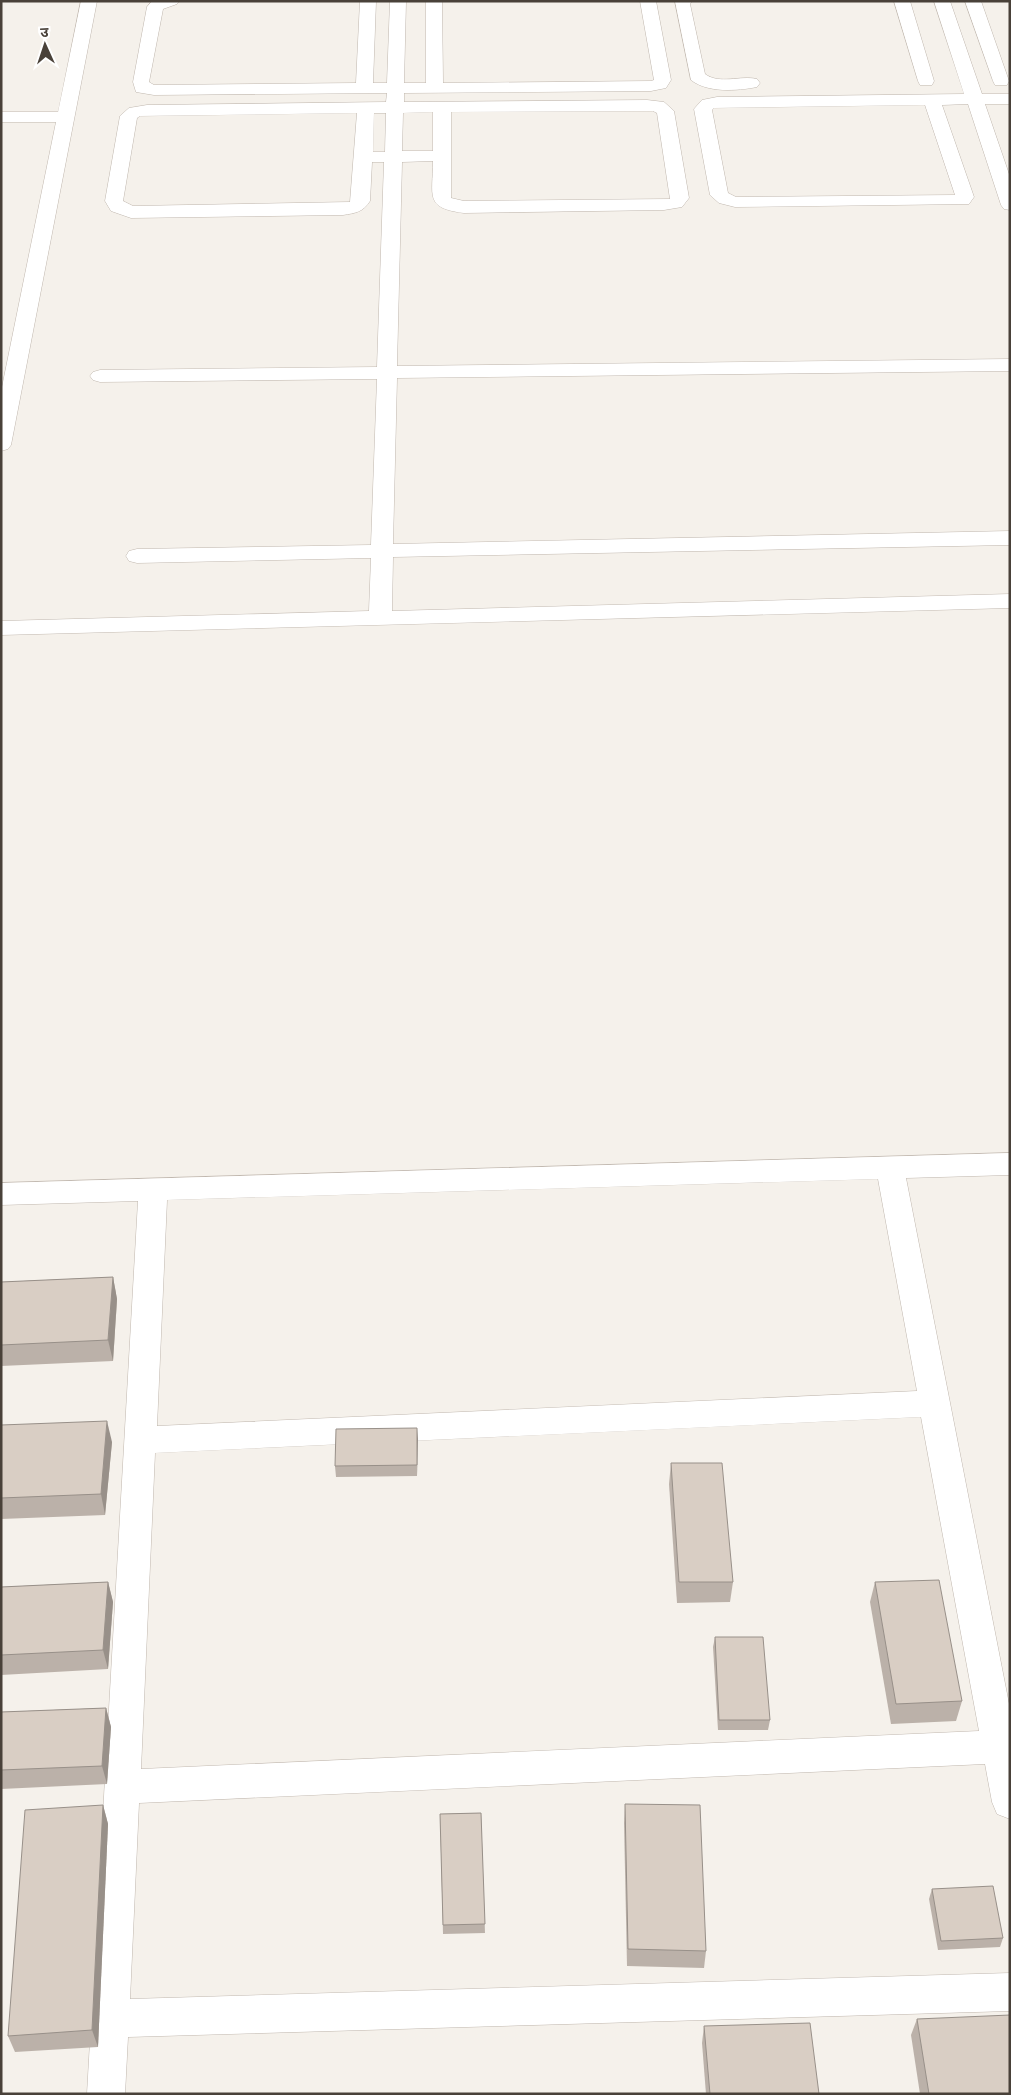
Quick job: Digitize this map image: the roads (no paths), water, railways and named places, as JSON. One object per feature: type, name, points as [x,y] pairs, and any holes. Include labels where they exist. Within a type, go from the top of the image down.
[{"type":"street","points":[[1,445],[89,1]]},
{"type":"street","points":[[171,1],[160,3],[155,7],[141,82],[142,88],[154,90],[652,86],[660,84],[663,80],[648,1]]},
{"type":"street","points":[[364,88],[368,1]]},
{"type":"street","points":[[380,618],[398,1]]},
{"type":"street","points":[[434,1],[435,88]]},
{"type":"street","points":[[684,1],[682,3],[695,67],[697,76],[701,80],[717,83],[767,83]]},
{"type":"street","points":[[902,1],[947,81],[974,99]]},
{"type":"street","points":[[942,1],[947,81]]},
{"type":"street","points":[[906,82],[1005,81],[973,1]]},
{"type":"street","points":[[974,99],[965,197],[963,200],[735,202],[719,195],[703,109],[708,104],[717,102],[1010,98]]},
{"type":"street","points":[[932,99],[1010,206]]},
{"type":"street","points":[[366,108],[361,201],[356,207],[131,212],[116,207],[114,201],[129,116],[135,112],[147,110],[366,108],[442,108],[658,106],[665,111],[680,198],[676,203],[664,204],[464,207],[447,205],[442,199],[442,108]]},
{"type":"street","points":[[1,117],[66,117]]},
{"type":"street","points":[[970,149],[1010,149]]},
{"type":"street","points":[[363,157],[442,156]]},
{"type":"street","points":[[100,376],[1010,365]]},
{"type":"street","points":[[137,556],[1010,538]]},
{"type":"street","points":[[1,628],[1010,601]]},
{"type":"street","points":[[1,1194],[1010,1164]]},
{"type":"street","points":[[890,1168],[1010,1802]]},
{"type":"street","points":[[106,2094],[153,1189]]},
{"type":"street","points":[[139,1440],[934,1403]]},
{"type":"street","points":[[122,1787],[999,1746]]},
{"type":"street","points":[[110,2019],[1010,1992]]}]
